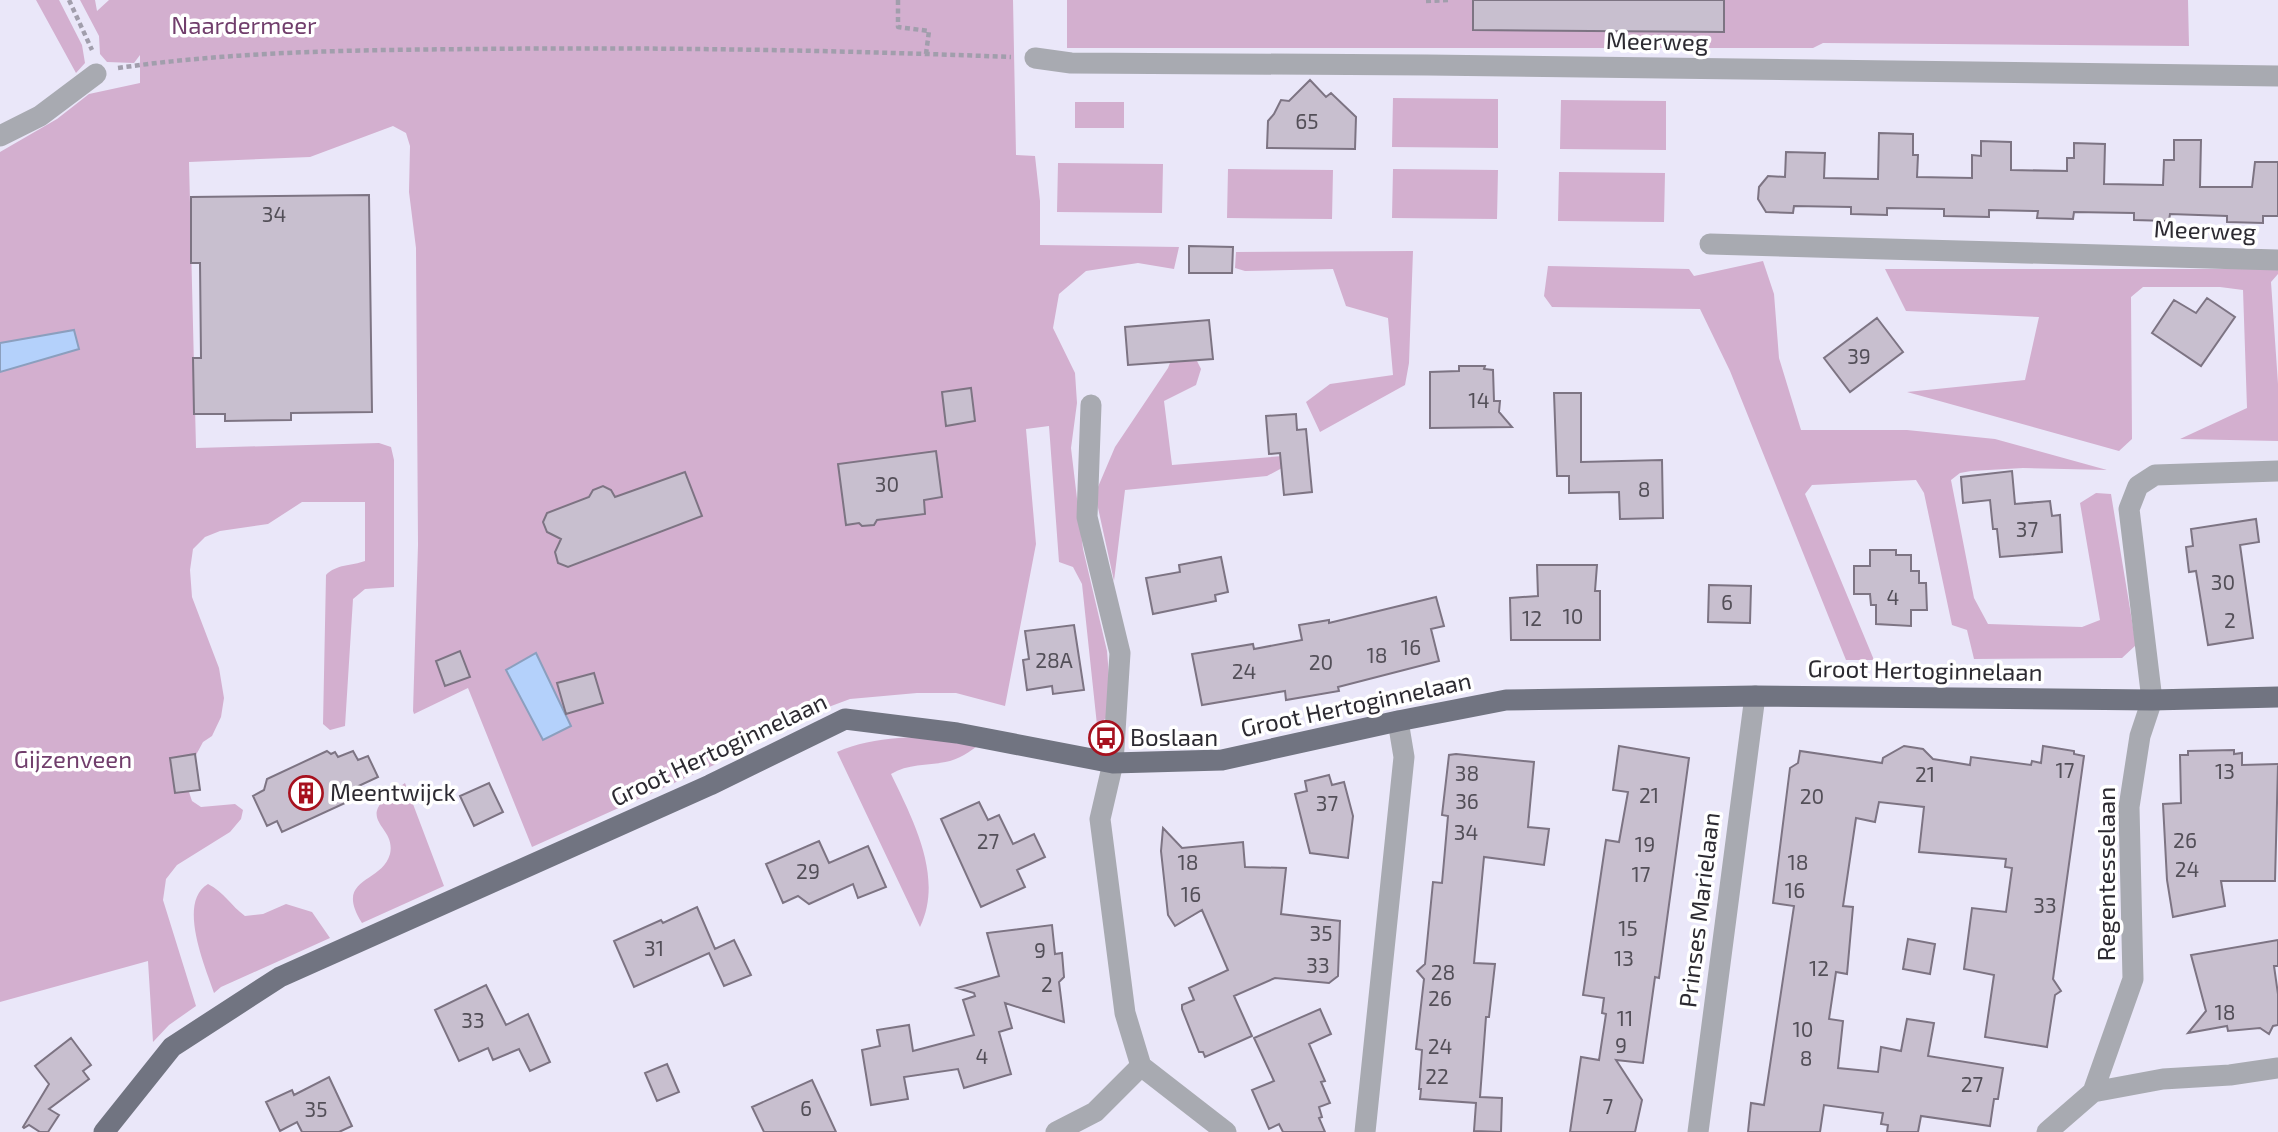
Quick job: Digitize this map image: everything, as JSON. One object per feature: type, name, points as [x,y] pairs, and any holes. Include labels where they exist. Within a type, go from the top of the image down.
[{"type":"main road","name":"Groot Hertoginnelaan","points":[[104,1132],[172,1047],[280,977],[710,785],[845,719],[957,733],[1113,763],[1222,761],[1398,720],[1506,700],[1755,695],[2152,700],[2278,696]]},
{"type":"street","name":"Meerweg","points":[[1035,58],[1071,63],[2278,76]]},
{"type":"street","points":[[0,136],[40,116],[96,74]]},
{"type":"street","name":"Meerweg","points":[[1710,244],[2278,260]]},
{"type":"street","points":[[1091,405],[1087,517],[1120,653],[1113,763],[1100,819],[1125,1013],[1141,1066],[1226,1132]]},
{"type":"street","name":"Regentesselaan","points":[[2093,1093],[2133,979],[2129,807],[2140,736],[2152,700],[2129,509],[2138,486],[2155,475],[2278,471]]},
{"type":"street","name":"Prinses Marielaan","points":[[1698,1132],[1755,695]]},
{"type":"street","points":[[1365,1132],[1404,757],[1398,720]]},
{"type":"street","points":[[1056,1132],[1096,1112],[1141,1066]]},
{"type":"street","points":[[2047,1132],[2093,1093],[2163,1080],[2278,1068]]},
{"type":"path","points":[[69,0],[92,47],[96,74],[111,69],[182,60],[366,50],[593,47],[1035,58]]},
{"type":"path","points":[[898,0],[898,27],[929,31],[926,54]]},
{"type":"path","points":[[1426,1],[1451,0]]},
{"type":"green space","points":[[36,0],[59,0],[82,45],[85,63],[76,73]]},
{"type":"green space","points":[[80,0],[95,0],[97,11],[109,0],[1013,0],[1016,155],[1035,156],[1040,201],[1040,245],[1179,247],[1174,269],[1138,263],[1086,271],[1059,294],[1053,328],[1075,373],[1077,403],[1071,448],[1083,549],[1107,651],[1112,714],[1097,725],[1082,584],[1073,567],[1059,562],[1049,426],[1026,429],[1036,544],[1005,706],[956,693],[917,693],[850,699],[791,721],[714,765],[532,847],[468,688],[414,714],[413,711],[418,545],[416,248],[409,192],[410,146],[406,133],[393,126],[310,157],[189,162],[196,448],[379,443],[391,447],[394,460],[394,587],[365,589],[353,599],[345,726],[330,730],[323,724],[326,575],[339,567],[365,561],[365,502],[302,502],[268,524],[220,531],[205,537],[193,549],[190,570],[192,597],[219,668],[224,698],[221,717],[212,736],[203,742],[196,755],[188,789],[192,801],[201,807],[235,804],[243,810],[241,819],[230,832],[177,865],[166,879],[163,900],[196,1006],[169,1025],[153,1042],[148,961],[0,1002],[0,152],[57,119],[89,94],[140,83],[140,55],[134,63],[107,62],[100,54],[99,36]],"holes":[[[535,653],[570,726],[544,740],[506,670]]]},
{"type":"green space","points":[[1067,0],[2188,0],[2189,46],[1823,43],[1813,48],[1067,48]]},
{"type":"green space","points":[[1393,98],[1498,99],[1498,148],[1392,147]]},
{"type":"green space","points":[[1561,100],[1666,101],[1666,150],[1560,149]]},
{"type":"green space","points":[[1075,102],[1124,102],[1124,128],[1075,128]]},
{"type":"green space","points":[[1058,163],[1163,164],[1162,213],[1057,212]]},
{"type":"green space","points":[[1228,169],[1333,170],[1332,219],[1227,218]]},
{"type":"green space","points":[[1393,169],[1498,170],[1497,219],[1392,218]]},
{"type":"green space","points":[[1559,172],[1665,173],[1664,222],[1558,221]]},
{"type":"green space","points":[[1413,251],[1409,363],[1405,385],[1320,432],[1306,402],[1330,384],[1393,375],[1388,318],[1346,306],[1333,269],[1245,271],[1235,268],[1236,252]]},
{"type":"green space","points":[[1763,261],[1774,294],[1779,358],[1801,430],[1907,430],[1995,439],[2107,470],[2023,468],[1971,471],[1960,473],[1951,480],[1974,598],[1988,624],[2082,627],[2100,620],[2080,503],[2096,493],[2111,494],[2136,645],[2122,658],[1974,659],[1967,630],[1952,625],[1924,493],[1916,480],[1812,485],[1805,494],[1874,660],[1846,660],[1730,371],[1700,309],[1552,307],[1544,296],[1548,266],[1689,269],[1694,276]]},
{"type":"green space","points":[[1885,269],[2278,269],[2278,274],[2271,282],[2278,384],[2278,441],[2180,439],[2247,408],[2243,290],[2220,287],[2143,287],[2131,297],[2132,439],[2119,451],[1907,392],[2025,380],[2039,317],[1906,311]]},
{"type":"green space","points":[[1176,347],[1192,351],[1201,369],[1196,385],[1164,401],[1172,465],[1308,454],[1267,476],[1125,490],[1114,581],[1095,494],[1115,447],[1168,368]]},
{"type":"green space","points":[[962,736],[984,741],[955,759],[905,768],[891,774],[916,829],[927,869],[927,908],[920,927],[837,752],[882,740]]},
{"type":"green space","points":[[405,783],[444,886],[362,923],[353,897],[356,889],[385,864],[390,854],[387,835],[378,821],[379,806]]},
{"type":"green space","points":[[208,884],[245,916],[263,914],[286,904],[312,912],[330,938],[221,987],[214,993],[200,951],[194,919],[199,893]]},
{"type":"water","points":[[74,330],[79,349],[0,372],[0,343]]},
{"type":"water","points":[[536,653],[571,726],[543,740],[506,670]]},
{"type":"building","points":[[1473,0],[1724,0],[1724,32],[1473,30]]},
{"type":"building","points":[[1310,80],[1326,97],[1331,93],[1356,117],[1355,149],[1267,148],[1268,121],[1281,100],[1289,101]]},
{"type":"building","points":[[1879,133],[1913,134],[1913,155],[1918,155],[1917,177],[1972,178],[1972,155],[1981,156],[1981,141],[2011,142],[2011,170],[2067,171],[2067,158],[2074,158],[2074,143],[2105,144],[2104,184],[2163,185],[2164,160],[2174,160],[2174,140],[2201,140],[2200,187],[2252,187],[2255,162],[2278,162],[2278,216],[2263,216],[2263,223],[2227,222],[2227,216],[2170,214],[2169,221],[2134,220],[2134,213],[2074,212],[2073,219],[2037,218],[2038,211],[1989,210],[1989,217],[1944,216],[1944,209],[1887,208],[1887,215],[1851,214],[1851,207],[1794,206],[1793,213],[1766,212],[1758,199],[1759,187],[1768,176],[1785,177],[1786,152],[1825,153],[1824,178],[1878,179]]},
{"type":"building","points":[[369,195],[372,412],[291,413],[291,420],[225,421],[225,414],[194,414],[193,358],[201,358],[200,263],[191,263],[191,197]]},
{"type":"building","points":[[1189,246],[1233,247],[1232,273],[1189,273]]},
{"type":"building","points":[[2207,298],[2235,317],[2201,366],[2152,333],[2174,300],[2196,313]]},
{"type":"building","points":[[1877,318],[1903,352],[1850,392],[1824,358]]},
{"type":"building","points":[[1209,320],[1213,359],[1128,365],[1125,327]]},
{"type":"building","points":[[1459,366],[1485,366],[1484,369],[1493,370],[1494,401],[1500,401],[1499,412],[1512,427],[1430,428],[1430,372],[1459,371]]},
{"type":"building","points":[[971,388],[975,421],[946,426],[942,392]]},
{"type":"building","points":[[1554,393],[1581,393],[1581,462],[1662,460],[1663,518],[1620,519],[1619,492],[1569,493],[1569,476],[1557,476]]},
{"type":"building","points":[[1296,414],[1297,430],[1306,429],[1312,492],[1284,495],[1280,453],[1269,454],[1266,416]]},
{"type":"building","points":[[936,451],[942,497],[924,500],[925,514],[877,520],[874,525],[846,525],[838,464]]},
{"type":"building","points":[[2012,471],[2015,504],[2050,501],[2052,516],[2060,515],[2062,552],[2000,557],[1990,500],[1963,503],[1961,477]]},
{"type":"building","points":[[685,472],[702,516],[568,567],[558,563],[555,552],[561,539],[547,532],[543,522],[547,513],[589,497],[593,490],[603,486],[611,490],[615,497]]},
{"type":"building","points":[[2256,519],[2259,542],[2240,545],[2253,638],[2208,645],[2196,571],[2189,572],[2186,547],[2193,546],[2191,529]]},
{"type":"building","points":[[1870,550],[1896,550],[1896,555],[1911,555],[1911,571],[1919,571],[1919,583],[1926,583],[1927,610],[1911,610],[1911,626],[1876,624],[1876,605],[1871,605],[1870,594],[1854,594],[1854,566],[1870,566]]},
{"type":"building","points":[[1221,557],[1228,592],[1215,595],[1216,601],[1153,614],[1146,578],[1180,572],[1179,565]]},
{"type":"building","points":[[1537,565],[1597,565],[1595,591],[1600,591],[1600,640],[1511,640],[1510,598],[1538,596]]},
{"type":"building","points":[[1709,585],[1751,586],[1750,623],[1708,622]]},
{"type":"building","points":[[1436,597],[1444,626],[1431,629],[1439,661],[1338,687],[1339,691],[1286,700],[1285,691],[1202,705],[1192,654],[1253,644],[1254,649],[1302,640],[1299,625],[1329,620],[1329,623]]},
{"type":"building","points":[[1074,625],[1084,690],[1053,694],[1052,686],[1027,690],[1023,660],[1029,659],[1025,631]]},
{"type":"building","points":[[460,651],[470,677],[445,686],[436,661]]},
{"type":"building","points":[[594,673],[603,703],[566,714],[557,683]]},
{"type":"building","points":[[1619,746],[1689,758],[1659,978],[1655,977],[1643,1063],[1616,1060],[1642,1100],[1635,1132],[1570,1132],[1581,1057],[1599,1060],[1606,1014],[1602,1013],[1604,998],[1583,995],[1606,840],[1619,842],[1628,792],[1613,790]]},
{"type":"building","points":[[1904,746],[1923,749],[1933,759],[1970,765],[1971,757],[2031,765],[2032,761],[2041,763],[2043,746],[2074,751],[2074,754],[2084,756],[2053,979],[2061,991],[2055,995],[2047,1047],[1985,1037],[1994,975],[1964,969],[1972,908],[2006,912],[2012,868],[2005,867],[2006,859],[1919,852],[1924,807],[1879,802],[1875,822],[1856,818],[1843,906],[1853,907],[1847,974],[1836,972],[1829,1019],[1843,1021],[1838,1068],[1878,1072],[1881,1047],[1901,1051],[1907,1019],[1934,1023],[1928,1056],[2003,1068],[1990,1126],[1921,1116],[1918,1132],[1887,1132],[1888,1125],[1881,1124],[1883,1113],[1824,1105],[1820,1132],[1748,1132],[1751,1103],[1764,1105],[1794,906],[1773,903],[1790,768],[1798,763],[1800,751],[1882,763],[1883,758]]},
{"type":"building","points":[[2234,750],[2234,754],[2242,753],[2242,765],[2278,764],[2275,881],[2221,881],[2225,906],[2173,917],[2167,880],[2163,804],[2181,803],[2180,755],[2188,755],[2188,751]]},
{"type":"building","name":"Meentwijck","points":[[327,751],[331,754],[335,752],[338,757],[353,751],[358,760],[368,756],[378,777],[352,789],[356,798],[282,832],[277,821],[267,826],[253,796],[264,790],[267,779]]},
{"type":"building","points":[[195,754],[200,790],[175,793],[170,758]]},
{"type":"building","points":[[1449,755],[1534,762],[1528,827],[1549,829],[1544,865],[1484,857],[1474,963],[1495,964],[1489,1017],[1486,1017],[1480,1097],[1502,1098],[1501,1132],[1474,1131],[1476,1103],[1420,1099],[1422,1050],[1416,1049],[1424,979],[1417,971],[1425,964],[1433,882],[1442,883],[1448,816],[1442,815]]},
{"type":"building","points":[[1329,775],[1332,785],[1344,782],[1353,816],[1348,858],[1310,853],[1295,794],[1307,791],[1305,781]]},
{"type":"building","points":[[489,783],[503,812],[474,826],[460,796]]},
{"type":"building","points":[[979,802],[988,820],[999,815],[1013,844],[1034,834],[1045,857],[1017,870],[1025,887],[981,907],[941,819]]},
{"type":"building","points":[[1163,828],[1182,848],[1243,842],[1245,867],[1286,868],[1281,914],[1340,921],[1338,976],[1329,983],[1275,978],[1234,996],[1252,1036],[1205,1057],[1203,1052],[1199,1052],[1182,1005],[1194,1000],[1189,988],[1228,970],[1202,910],[1175,926],[1168,915],[1161,851]]},
{"type":"building","points":[[819,841],[829,863],[868,846],[886,887],[858,898],[853,884],[809,904],[798,896],[783,903],[766,864]]},
{"type":"building","points":[[697,907],[715,949],[734,940],[751,975],[724,986],[709,953],[634,987],[614,941]]},
{"type":"building","points":[[1052,925],[1055,954],[1062,953],[1064,977],[1059,982],[1064,1022],[1005,1003],[1012,1028],[999,1032],[1011,1074],[964,1088],[958,1069],[904,1077],[908,1099],[871,1105],[862,1050],[880,1046],[877,1030],[909,1025],[913,1051],[974,1035],[963,1000],[975,996],[974,993],[957,988],[999,976],[987,933]]},
{"type":"building","points":[[1908,939],[1935,944],[1930,974],[1903,969]]},
{"type":"building","points":[[2278,940],[2278,966],[2274,966],[2278,1025],[2273,1026],[2269,1034],[2260,1028],[2228,1031],[2227,1026],[2188,1033],[2206,1011],[2191,955]]},
{"type":"building","points":[[486,985],[506,1025],[528,1014],[550,1062],[530,1071],[519,1049],[493,1060],[488,1048],[459,1061],[435,1010]]},
{"type":"building","points":[[1320,1009],[1331,1034],[1309,1044],[1325,1081],[1321,1082],[1330,1103],[1319,1107],[1322,1117],[1319,1118],[1325,1132],[1283,1132],[1279,1124],[1269,1129],[1252,1090],[1274,1081],[1254,1038]]},
{"type":"building","points":[[71,1038],[91,1065],[83,1071],[89,1079],[49,1109],[59,1115],[48,1132],[40,1132],[29,1125],[24,1128],[49,1084],[35,1066]]},
{"type":"building","points":[[667,1064],[679,1092],[657,1101],[645,1073]]},
{"type":"building","points":[[329,1077],[352,1126],[339,1132],[302,1132],[297,1122],[280,1131],[266,1102],[292,1090],[294,1095]]},
{"type":"building","points":[[812,1080],[836,1132],[764,1132],[752,1107]]},
{"type":"place","name":"Boslaan","points":[[1106,738]]},
{"type":"place","name":"Meentwijck","points":[[306,793]]},
{"type":"park label","name":"Naardermeer","points":[[244,26]]},
{"type":"park label","name":"Gijzenveen","points":[[73,760]]}]
